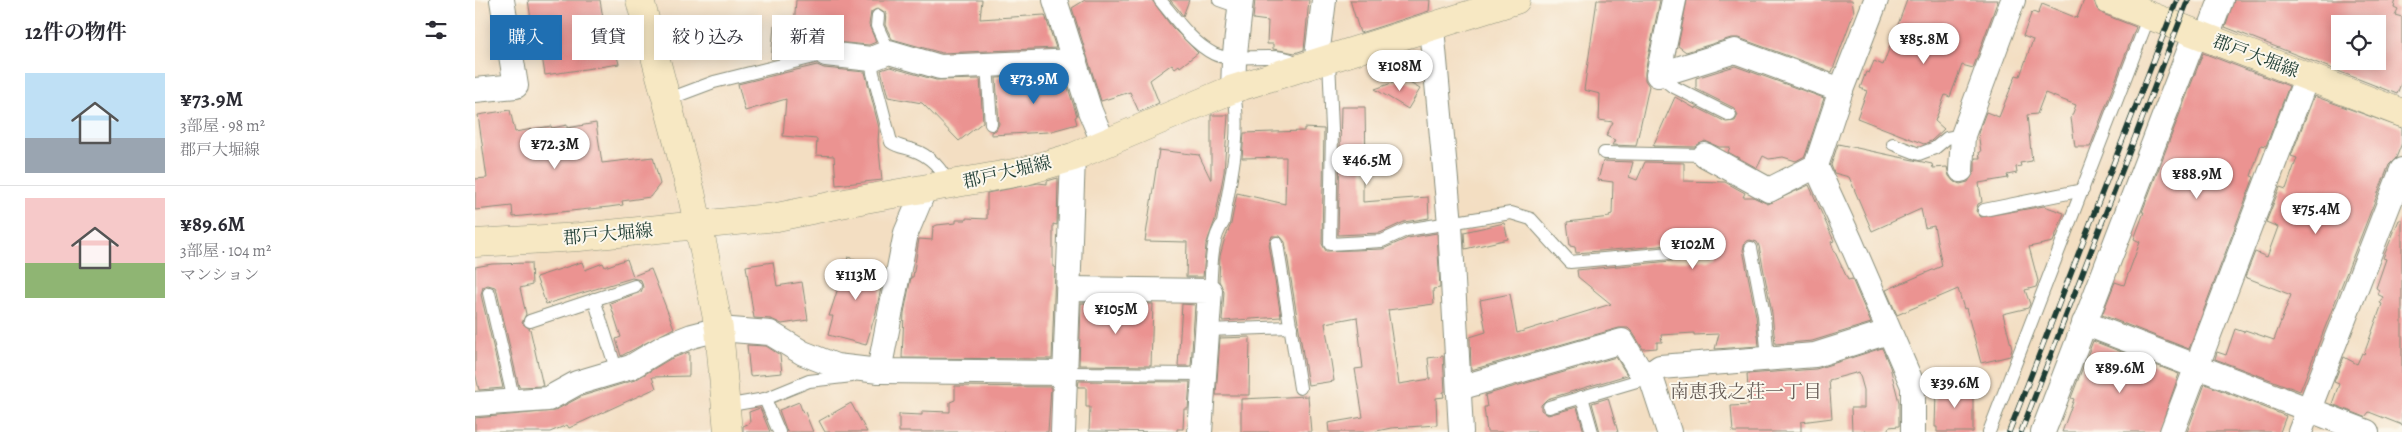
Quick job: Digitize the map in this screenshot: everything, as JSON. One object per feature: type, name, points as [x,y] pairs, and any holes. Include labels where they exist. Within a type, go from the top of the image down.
[{"type":"main road","points":[[640,0],[698,224],[719,329],[726,419]]},
{"type":"main road","name":"郡戸大堀線","points":[[475,243],[579,237],[777,217],[1025,171],[1073,157],[1233,89],[1432,28],[1514,0]]},
{"type":"main road","name":"郡戸大堀線","points":[[2109,0],[2147,10],[2201,35],[2402,113]]},
{"type":"street","points":[[475,90],[516,86],[502,0]]},
{"type":"street","points":[[1055,0],[1090,111],[1104,144]]},
{"type":"street","points":[[1315,64],[1324,0]]},
{"type":"street","points":[[1673,0],[1658,75],[1735,51],[1841,90]]},
{"type":"street","points":[[1875,0],[1841,90],[1816,166],[1913,386],[1913,432]]},
{"type":"street","points":[[1961,170],[1963,135],[2013,0]]},
{"type":"street","points":[[2043,432],[2201,35],[2221,0]]},
{"type":"street","points":[[1233,2],[1235,56],[1233,89]]},
{"type":"street","points":[[1432,28],[1450,224],[1461,432]]},
{"type":"street","points":[[844,55],[880,56],[939,68],[1075,61]]},
{"type":"street","points":[[2172,432],[2307,76]]},
{"type":"street","points":[[1705,155],[1769,190],[1816,166]]},
{"type":"street","points":[[1063,432],[1073,157]]},
{"type":"street","points":[[2300,432],[2402,170]]},
{"type":"street","points":[[879,371],[907,233],[937,187]]},
{"type":"street","points":[[1069,289],[1210,291],[1200,432]]},
{"type":"street","points":[[2085,323],[2367,432]]},
{"type":"street","points":[[475,404],[548,399],[577,383],[631,367],[664,347],[692,336],[719,329],[770,333],[803,353],[836,366],[879,371],[1066,373]]},
{"type":"street","points":[[1650,374],[1660,368],[1815,356],[1888,332]]},
{"type":"street","points":[[1459,388],[1622,340],[1639,369],[1650,374],[1669,432]]},
{"type":"lane","points":[[1160,0],[1199,44],[1216,55],[1292,60],[1315,64],[1332,129],[1330,244],[1382,241],[1406,230],[1511,213],[1531,219],[1570,262],[1671,253],[1709,252]]},
{"type":"lane","points":[[1989,432],[2083,190],[2147,10]]},
{"type":"lane","points":[[878,16],[880,56],[891,142],[897,146],[915,150],[935,164],[945,176],[937,187]]},
{"type":"lane","points":[[666,100],[714,82],[802,60]]},
{"type":"lane","points":[[987,65],[991,124]]},
{"type":"lane","points":[[1658,75],[1672,86],[1730,115]]},
{"type":"lane","points":[[1210,291],[1213,249],[1218,230],[1223,223],[1235,149],[1235,100],[1233,89]]},
{"type":"lane","points":[[1893,144],[1919,154],[1935,148],[1947,138],[1963,135]]},
{"type":"lane","points":[[1604,153],[1705,155]]},
{"type":"lane","points":[[1984,210],[2083,190]]},
{"type":"lane","points":[[1277,243],[1300,388]]},
{"type":"lane","points":[[1751,248],[1764,314],[1768,359]]},
{"type":"lane","points":[[530,320],[635,286]]},
{"type":"lane","points":[[489,293],[514,401]]},
{"type":"lane","points":[[593,299],[617,372]]},
{"type":"lane","points":[[1207,330],[1291,327]]},
{"type":"lane","points":[[726,419],[765,399],[809,382],[879,371]]},
{"type":"lane","points":[[1066,373],[1203,374]]},
{"type":"lane","points":[[1549,407],[1640,380],[1650,374]]},
{"type":"lane","points":[[1582,397],[1592,432]]},
{"type":"lane","points":[[765,399],[779,432]]},
{"type":"building","points":[[528,0],[600,0],[602,15],[572,15],[572,60],[618,60],[619,64],[545,75],[543,60],[562,60],[562,15],[530,15]]},
{"type":"building","points":[[796,0],[982,0],[980,19],[1045,15],[1056,48],[942,53],[892,39],[885,25],[886,13],[878,8],[871,12],[869,25],[876,42],[869,45],[844,43],[844,15],[795,15]]},
{"type":"building","points":[[1085,0],[1152,0],[1172,27],[1198,53],[1180,67],[1179,65],[1175,68],[1172,64],[1150,80],[1159,103],[1139,112],[1130,92],[1101,101],[1072,8]]},
{"type":"building","points":[[1170,0],[1189,0],[1183,16],[1178,9]]},
{"type":"building","points":[[1255,0],[1309,0],[1304,50],[1295,53],[1273,49],[1273,44],[1267,44],[1268,21],[1253,19]]},
{"type":"building","points":[[1350,0],[1430,0],[1429,11],[1360,33]]},
{"type":"building","points":[[1597,0],[1660,0],[1645,72],[1645,80],[1649,86],[1636,146],[1612,145],[1615,140],[1606,136],[1613,122],[1599,120],[1600,94],[1584,90]]},
{"type":"building","points":[[1687,0],[1852,0],[1854,12],[1832,72],[1739,38],[1731,38],[1686,52],[1678,46]]},
{"type":"building","points":[[1907,0],[1998,0],[1973,68],[1962,65],[1950,97],[1945,95],[1935,121],[1944,129],[1931,141],[1924,144],[1857,118],[1867,91],[1860,88],[1866,72],[1869,73],[1874,61],[1883,65]]},
{"type":"building","points":[[2084,0],[2094,0],[2097,9],[2103,14],[2136,27],[2090,147],[2075,147],[2071,118],[2076,105],[2045,93],[2037,114],[2027,115],[2032,161],[2020,163],[2021,166],[2016,167],[2017,173],[2007,175],[2008,178],[1979,183],[1982,202],[1978,204],[1976,211],[1981,217],[2044,206],[2064,213],[2053,242],[2029,247],[2038,281],[2036,287],[2025,290],[2030,304],[2028,308],[2003,314],[2012,349],[2010,356],[1981,363],[1966,308],[1964,309],[1958,289],[1897,315],[1886,290],[1942,266],[1934,226],[1925,228],[1921,209],[1872,231],[1849,177],[1834,173],[1831,165],[1838,144],[1932,164],[1933,168],[1947,167],[1949,176],[1953,181],[1960,184],[1968,182],[1975,171],[1975,158],[1980,158],[1978,133],[1986,112],[1999,117],[2016,75],[2020,76],[2033,40],[2023,36],[2031,14],[2033,12],[2038,14],[2042,4],[2077,18]]},
{"type":"building","points":[[2234,0],[2396,0],[2394,7],[2398,9],[2395,15],[2402,17],[2402,81],[2397,94],[2335,70],[2386,70],[2386,15],[2331,15],[2331,68],[2225,27]]},
{"type":"building","points":[[2203,53],[2289,86],[2266,146],[2261,145],[2251,176],[2254,177],[2189,349],[2102,315],[2115,282],[2124,285],[2140,242],[2134,239],[2144,212],[2142,212]]},
{"type":"building","points":[[817,65],[824,68],[865,72],[879,128],[878,141],[882,180],[836,185],[834,156],[816,155],[817,139],[783,136],[786,99],[745,111],[738,84]]},
{"type":"building","points":[[1735,66],[1824,98],[1805,156],[1796,161],[1783,157],[1769,159],[1763,156],[1757,168],[1728,152],[1730,147],[1719,147],[1705,141],[1695,147],[1653,146],[1675,97],[1696,109],[1696,107],[1726,122],[1735,121],[1738,115],[1734,108],[1696,89],[1696,78]]},
{"type":"building","points":[[890,67],[936,80],[980,79],[983,122],[959,141],[922,103],[888,97],[881,70]]},
{"type":"building","points":[[1064,75],[1077,116],[1075,117],[1077,124],[1048,132],[991,135],[991,132],[996,130],[999,124],[996,78]]},
{"type":"building","points":[[1403,79],[1420,89],[1408,109],[1375,89]]},
{"type":"building","points":[[2314,96],[2402,128],[2402,143],[2396,158],[2389,165],[2300,391],[2215,359],[2217,352],[2226,355],[2235,329],[2244,332],[2245,330],[2274,340],[2291,295],[2245,277],[2255,252],[2267,257],[2278,227],[2266,222],[2280,187],[2286,189],[2297,158],[2291,156]]},
{"type":"building","points":[[1341,107],[1365,107],[1366,166],[1363,166],[1363,202],[1428,197],[1429,218],[1404,222],[1380,233],[1338,235]]},
{"type":"building","points":[[510,110],[515,132],[551,126],[552,128],[567,125],[567,128],[596,123],[602,163],[653,157],[660,184],[650,197],[622,201],[623,205],[609,207],[513,217],[512,206],[475,210],[475,179],[487,178],[478,115]]},
{"type":"building","points":[[1211,115],[1228,115],[1224,172],[1215,220],[1206,245],[1203,277],[1186,277],[1187,242],[1145,241],[1159,150],[1199,155],[1211,180]]},
{"type":"building","points":[[1304,128],[1324,129],[1322,244],[1326,251],[1383,249],[1408,238],[1437,233],[1440,288],[1433,289],[1434,304],[1388,310],[1399,384],[1430,379],[1428,358],[1443,356],[1445,392],[1443,392],[1444,397],[1436,398],[1437,425],[1391,428],[1372,432],[1329,432],[1328,423],[1363,417],[1355,369],[1363,368],[1357,317],[1325,323],[1334,381],[1308,385],[1285,242],[1280,236],[1272,236],[1269,244],[1281,317],[1222,321],[1224,292],[1219,281],[1220,256],[1231,224],[1237,193],[1285,204],[1286,157],[1242,158],[1244,133],[1304,131]]},
{"type":"building","points":[[1603,161],[1633,162],[1629,177],[1637,180],[1645,162],[1684,163],[1684,181],[1725,182],[1745,193],[1743,197],[1753,197],[1768,204],[1809,185],[1834,241],[1831,242],[1833,248],[1848,280],[1852,279],[1871,323],[1812,341],[1775,344],[1772,313],[1759,246],[1757,242],[1750,240],[1745,242],[1743,250],[1756,316],[1759,346],[1715,349],[1719,334],[1694,335],[1694,333],[1661,335],[1662,342],[1657,342],[1657,348],[1643,349],[1628,328],[1619,328],[1471,370],[1470,337],[1486,332],[1480,300],[1510,294],[1517,333],[1611,304],[1578,277],[1577,270],[1671,261],[1709,260],[1716,256],[1716,248],[1709,244],[1670,245],[1576,253],[1575,247],[1570,246],[1567,222],[1610,217],[1609,215],[1612,214],[1613,182],[1598,180]]},
{"type":"building","points":[[1058,178],[1057,225],[1053,224],[1053,267],[1055,267],[1052,359],[902,358],[904,313],[911,277],[913,277],[919,239],[932,240],[933,227],[937,225],[956,223],[956,220],[966,220],[966,218],[987,219],[987,193],[1038,183],[1047,184],[1047,181]]},
{"type":"building","points":[[2399,220],[2402,220],[2402,425],[2369,412],[2365,417],[2332,404],[2339,384],[2334,382],[2344,357],[2357,364],[2362,353],[2364,354],[2382,304],[2380,303],[2383,297],[2377,294],[2379,290],[2376,288],[2386,259],[2383,258]]},
{"type":"building","points":[[1504,223],[1508,239],[1465,249],[1464,232]]},
{"type":"building","points":[[848,257],[885,268],[876,312],[866,345],[828,335],[833,316],[829,316]]},
{"type":"building","points":[[627,259],[633,276],[651,269],[674,328],[621,356],[616,339],[621,337],[610,303],[641,292],[643,287],[641,280],[632,278],[546,304],[536,277],[582,262],[585,270],[603,263],[605,267]]},
{"type":"building","points":[[773,262],[777,286],[802,282],[808,320],[782,324],[771,319],[754,318],[746,266]]},
{"type":"building","points":[[531,263],[532,285],[520,288],[526,314],[522,323],[530,329],[543,386],[519,387],[497,291],[495,287],[488,285],[483,287],[481,295],[503,388],[479,390],[475,372],[475,267],[492,264]]},
{"type":"building","points":[[1081,303],[1153,304],[1151,366],[1079,365]]},
{"type":"building","points":[[1182,304],[1195,305],[1191,366],[1178,366]]},
{"type":"building","points":[[1250,337],[1249,395],[1216,395],[1220,338]]},
{"type":"building","points":[[2093,341],[2179,374],[2159,432],[2062,432],[2074,399],[2071,398]]},
{"type":"building","points":[[747,345],[766,346],[780,355],[782,373],[750,376]]},
{"type":"building","points":[[1882,348],[1890,367],[1899,402],[1899,426],[1889,427],[1887,431],[1852,431],[1851,408],[1864,408],[1864,390],[1859,372],[1829,380],[1832,418],[1801,422],[1801,432],[1733,432],[1731,406],[1749,405],[1747,374],[1816,369]]},
{"type":"building","points":[[689,352],[689,376],[652,377],[656,388],[569,428],[567,425],[550,432],[475,432],[475,418],[554,411],[582,396],[635,380],[670,359]]},
{"type":"building","points":[[1616,357],[1627,375],[1547,399],[1541,405],[1541,410],[1548,415],[1577,407],[1584,432],[1487,432],[1484,407],[1487,407],[1485,395]]},
{"type":"building","points":[[1079,381],[1190,382],[1188,409],[1184,409],[1183,429],[1177,429],[1177,432],[1089,431],[1090,407],[1086,407],[1086,387],[1078,387]]},
{"type":"building","points":[[2205,384],[2286,416],[2280,432],[2187,432]]},
{"type":"building","points":[[1945,385],[1973,386],[1973,432],[1937,432],[1937,427],[1935,427],[1936,392],[1945,390]]},
{"type":"building","points":[[955,386],[1051,387],[1048,432],[899,432],[899,414],[922,415],[922,411],[950,412],[950,402],[955,400]]},
{"type":"building","points":[[1308,396],[1311,432],[1241,432],[1241,399]]},
{"type":"building","points":[[1608,398],[1618,432],[1600,432],[1592,403]]},
{"type":"building","points":[[799,402],[813,432],[787,432],[779,410]]},
{"type":"building","points":[[851,403],[867,432],[825,432],[819,421]]},
{"type":"building","points":[[760,408],[770,432],[743,432],[743,426],[750,423],[749,412]]},
{"type":"railway","points":[[2009,432],[2177,0]]},
{"type":"railway","points":[[2021,432],[2188,0]]},
{"type":"district","name":"南恵我之荘一丁目","points":[[1746,391]]}]
